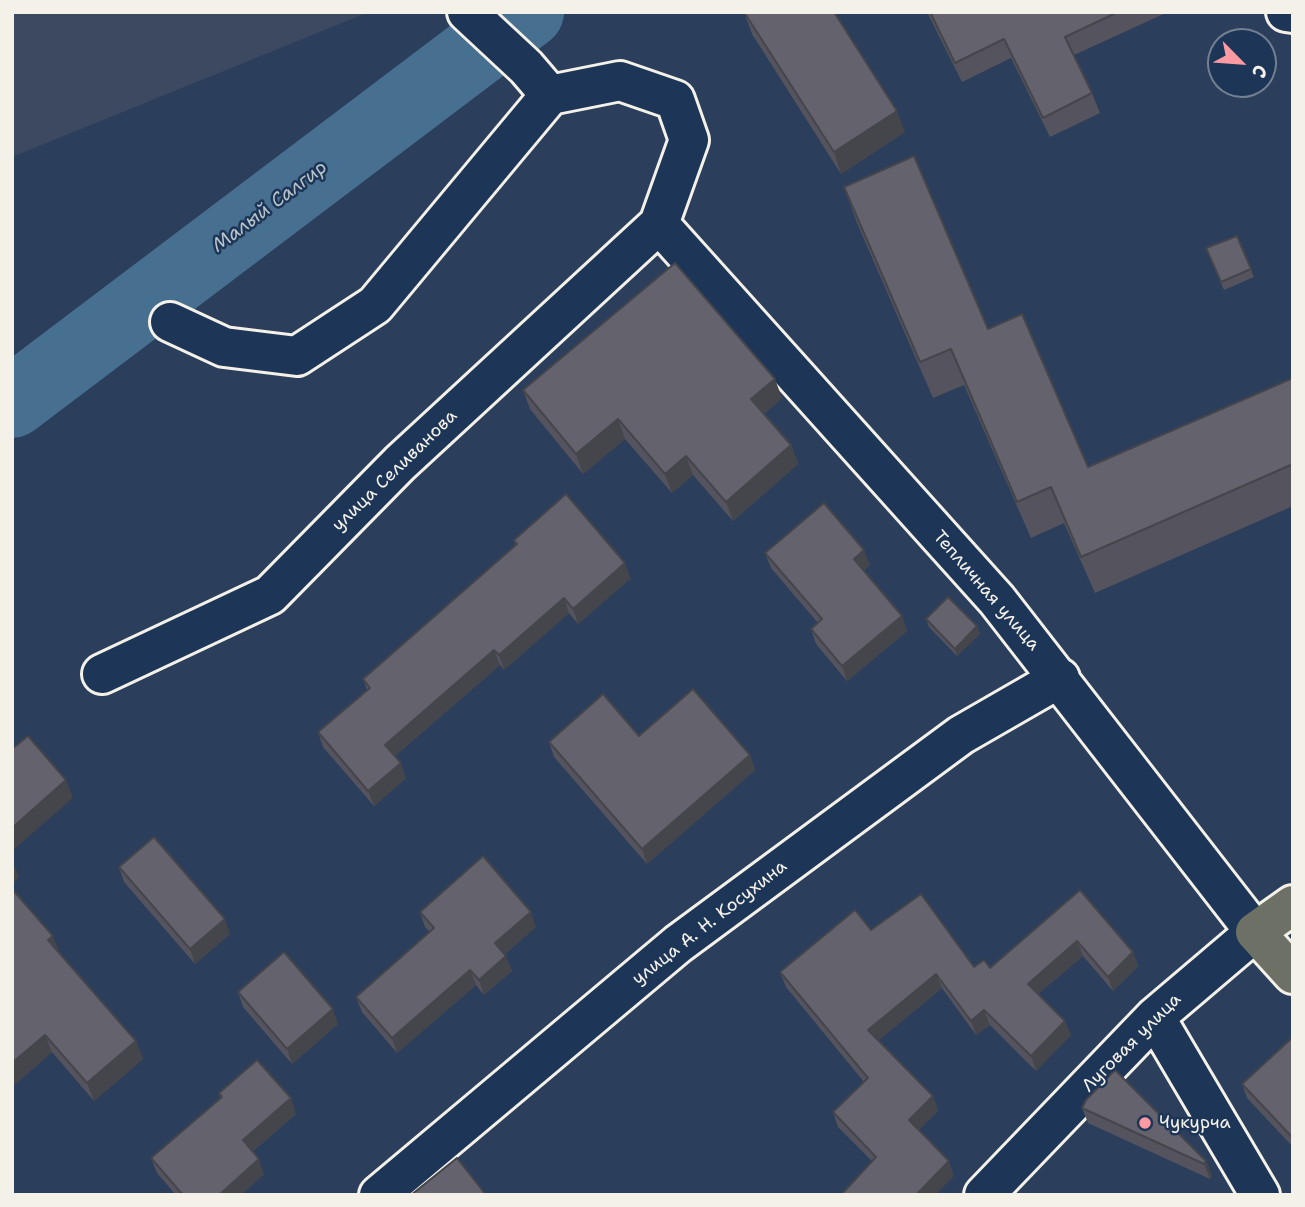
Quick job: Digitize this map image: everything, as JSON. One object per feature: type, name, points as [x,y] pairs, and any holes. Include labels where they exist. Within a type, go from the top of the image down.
[{"type":"main road","name":"Луговая улица","points":[[1255,932],[1293,905]]},
{"type":"main road","name":"Тепличная улица","points":[[1255,932],[1293,974]]},
{"type":"street","points":[[1286,12],[1293,13]]},
{"type":"street","points":[[471,15],[538,81],[620,81],[675,100],[689,140],[659,223]]},
{"type":"street","points":[[170,321],[224,347],[298,356],[375,305],[538,81]]},
{"type":"street","name":"улица Селиванова","points":[[102,674],[270,595],[400,463],[659,223]]},
{"type":"street","name":"Тепличная улица","points":[[659,223],[997,600],[1255,932]]},
{"type":"street","name":"улица А. Н. Косухина","points":[[380,1195],[678,944],[961,735],[1060,678]]},
{"type":"street","name":"Луговая улица","points":[[984,1195],[1155,1017],[1255,932]]},
{"type":"street","points":[[1155,1017],[1260,1195]]},
{"type":"shaded area","points":[[12,12],[369,12],[12,157]]},
{"type":"building","points":[[744,12],[834,12],[897,111],[834,152]]},
{"type":"building","points":[[930,12],[1118,12],[1065,37],[1092,93],[1043,118],[1004,39],[955,63]]},
{"type":"building","points":[[914,156],[988,329],[1022,314],[1088,467],[1293,378],[1293,464],[1081,557],[1051,487],[1017,502],[951,349],[920,362],[844,187]]},
{"type":"building","points":[[1237,236],[1251,269],[1221,282],[1206,248]]},
{"type":"building","points":[[675,263],[775,379],[751,399],[791,445],[726,502],[686,456],[665,474],[618,419],[576,454],[523,390]]},
{"type":"building","points":[[566,494],[625,563],[573,609],[564,598],[499,655],[494,650],[385,745],[401,763],[368,791],[318,732],[370,688],[363,679],[517,544],[514,540]]},
{"type":"building","points":[[824,503],[864,550],[854,559],[902,616],[842,666],[811,629],[822,619],[765,553]]},
{"type":"building","points":[[948,597],[977,626],[955,649],[926,619]]},
{"type":"building","points":[[693,689],[750,755],[642,849],[549,742],[603,694],[639,736]]},
{"type":"building","points":[[28,736],[66,780],[12,828],[12,749]]},
{"type":"building","points":[[154,837],[225,919],[190,949],[119,867]]},
{"type":"building","points":[[483,856],[531,912],[495,943],[506,956],[479,980],[470,970],[392,1038],[356,997],[434,928],[420,912]]},
{"type":"building","points":[[12,889],[53,936],[48,940],[136,1041],[87,1083],[45,1035],[12,1063]]},
{"type":"building","points":[[1080,890],[1133,952],[1108,977],[1077,941],[1028,984],[1065,1021],[1031,1056],[984,1010],[971,1021],[936,974],[868,1030],[933,1096],[909,1120],[949,1161],[916,1195],[841,1195],[876,1157],[833,1112],[868,1078],[780,972],[855,910],[871,930],[921,894],[974,967],[984,960],[990,968]]},
{"type":"building","points":[[284,952],[333,1009],[287,1049],[238,992]]},
{"type":"building","points":[[1293,1037],[1293,1138],[1242,1084]]},
{"type":"building","points":[[257,1060],[291,1098],[243,1140],[259,1159],[219,1195],[183,1195],[151,1158],[222,1097],[219,1093]]},
{"type":"building","points":[[1115,1070],[1206,1161],[1204,1164],[1082,1108],[1086,1100]]},
{"type":"building","points":[[457,1158],[486,1195],[411,1195]]},
{"type":"waterway","name":"Малый Салгир","points":[[12,402],[528,12]]},
{"type":"place","name":"Чукурча","points":[[1145,1123]]}]
